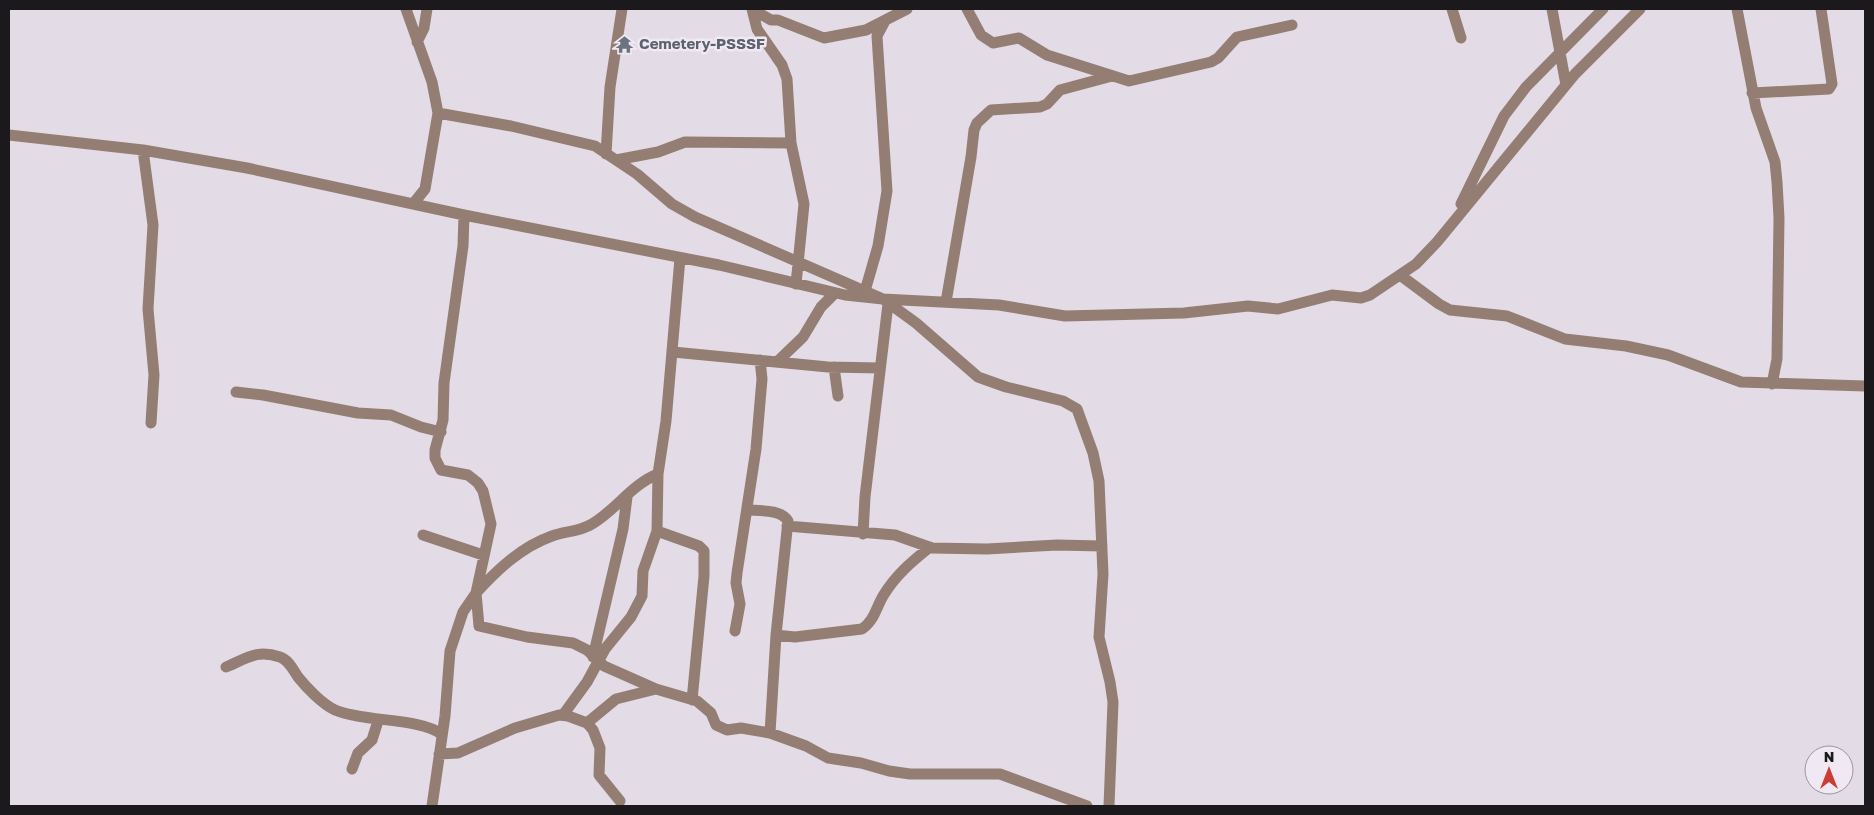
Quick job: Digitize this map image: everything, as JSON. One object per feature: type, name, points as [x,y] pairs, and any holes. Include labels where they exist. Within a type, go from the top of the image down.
[{"type":"street","points":[[406,9],[432,82],[438,113],[424,188],[413,204]]},
{"type":"street","points":[[417,42],[424,28],[427,9]]},
{"type":"street","points":[[606,154],[610,87],[622,9]]},
{"type":"street","points":[[752,9],[771,20],[801,28],[821,38],[866,30],[907,9]]},
{"type":"street","points":[[752,9],[757,29],[784,70],[790,109],[791,143],[804,204],[800,261],[796,284]]},
{"type":"street","points":[[967,9],[981,35],[987,40],[998,43],[1019,38],[1048,55],[1130,81],[1172,69],[1199,66],[1218,58],[1237,37],[1292,25]]},
{"type":"street","points":[[1452,9],[1461,38]]},
{"type":"street","points":[[1552,9],[1566,85]]},
{"type":"street","points":[[1454,220],[1504,116],[1526,87],[1603,9]]},
{"type":"street","points":[[9,135],[143,150],[301,178],[464,215],[680,258],[885,302],[946,302],[999,305],[1065,316],[1184,313],[1248,306],[1278,309],[1332,295],[1364,297],[1416,264],[1566,85],[1640,9]]},
{"type":"street","points":[[1737,9],[1752,92],[1775,162],[1777,182],[1779,218],[1777,360],[1772,384]]},
{"type":"street","points":[[1752,92],[1829,89],[1832,84],[1821,9]]},
{"type":"street","points":[[865,291],[878,246],[887,191],[877,36],[885,21]]},
{"type":"street","points":[[946,302],[972,157],[974,130],[977,123],[991,110],[1040,107],[1047,104],[1060,90],[1112,76]]},
{"type":"street","points":[[438,113],[511,126],[586,143],[637,174],[672,204],[695,217],[800,261],[885,302],[916,323],[978,377],[1006,387],[1063,401],[1077,409],[1093,453],[1099,481],[1103,574],[1099,637],[1110,682],[1112,702],[1108,806]]},
{"type":"street","points":[[616,160],[658,152],[686,142],[791,143]]},
{"type":"street","points":[[143,150],[153,225],[148,309],[154,366],[151,422]]},
{"type":"street","points":[[464,215],[463,246],[444,383],[441,432],[435,458],[441,470],[473,478],[484,491],[491,524],[476,593],[477,623],[483,629],[573,644],[587,650],[604,666],[656,689],[692,700],[711,714],[717,726],[727,730],[741,728],[770,733],[806,746],[828,758],[860,763],[889,772],[910,774],[1000,774],[1087,806]]},
{"type":"street","points":[[596,659],[631,617],[641,598],[644,571],[657,531],[658,474],[673,352],[680,258]]},
{"type":"street","points":[[1400,274],[1439,304],[1450,310],[1507,316],[1565,339],[1626,346],[1668,355],[1741,382],[1865,386]]},
{"type":"street","points":[[778,361],[803,337],[821,307],[835,292]]},
{"type":"street","points":[[863,534],[865,497],[880,368],[885,302]]},
{"type":"street","points":[[673,352],[834,367],[880,368]]},
{"type":"street","points":[[735,631],[740,604],[736,583],[737,574],[756,449],[762,379],[760,360]]},
{"type":"street","points":[[834,367],[838,396]]},
{"type":"street","points":[[236,392],[264,395],[358,413],[391,415],[421,427],[441,432]]},
{"type":"street","points":[[432,806],[440,754],[450,651],[462,612],[476,593],[510,559],[551,536],[568,533],[592,524],[626,497],[643,480],[658,474]]},
{"type":"street","points":[[563,715],[587,682],[596,659],[623,529],[626,497]]},
{"type":"street","points":[[747,510],[785,516],[788,526],[776,635],[770,733]]},
{"type":"street","points":[[788,526],[903,537],[930,547],[987,549],[1057,545],[1102,546]]},
{"type":"street","points":[[657,531],[699,546],[704,551],[704,576],[692,700]]},
{"type":"street","points":[[423,536],[483,555]]},
{"type":"street","points":[[776,635],[795,637],[862,629],[868,625],[877,612],[882,597],[900,572],[930,547]]},
{"type":"street","points":[[226,667],[252,655],[281,657],[289,663],[303,682],[331,708],[378,721],[429,727],[442,734]]},
{"type":"street","points":[[587,723],[616,699],[656,689]]},
{"type":"street","points":[[440,754],[458,753],[516,728],[563,715],[587,723],[593,730],[600,748],[599,775],[620,801]]},
{"type":"street","points":[[352,769],[358,753],[372,740],[378,721]]},
{"type":"place","name":"Cemetery-PSSSF","points":[[625,44]]}]
